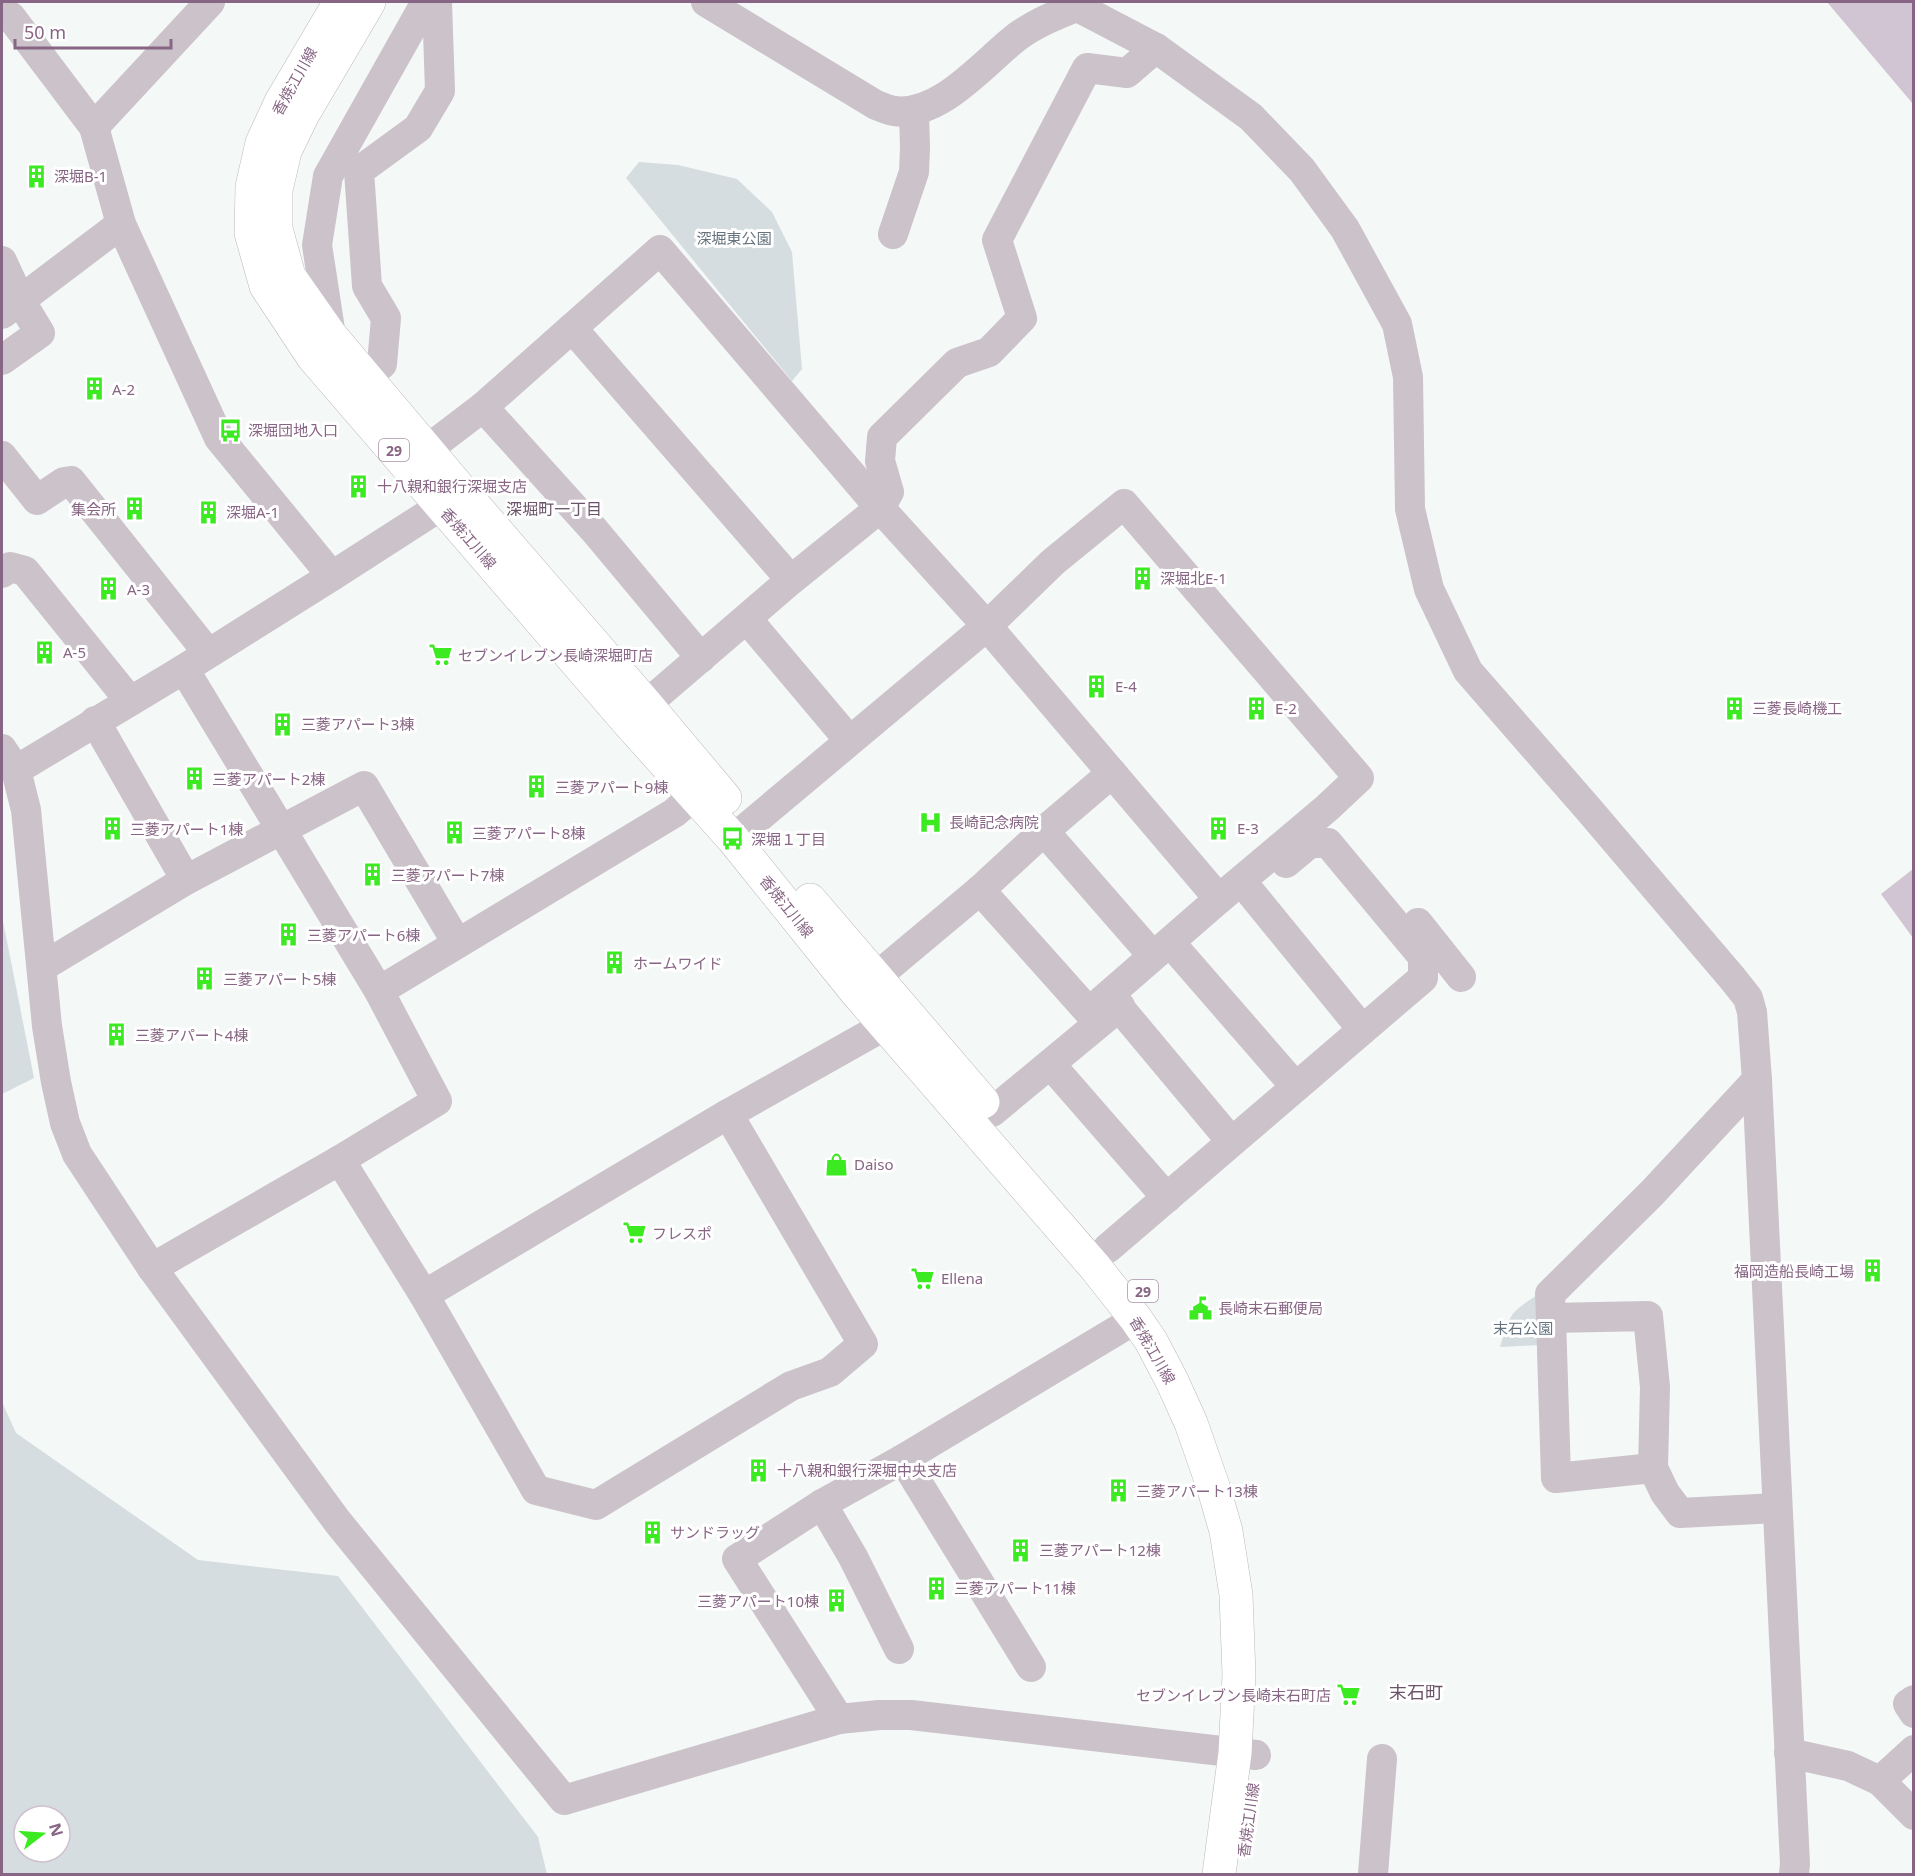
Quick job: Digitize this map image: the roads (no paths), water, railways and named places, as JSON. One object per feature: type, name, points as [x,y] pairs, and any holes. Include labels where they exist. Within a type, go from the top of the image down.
[{"type":"main road","name":"香焼江川線","points":[[340,2],[281,102],[262,143],[252,187],[251,232],[266,286],[322,346],[741,833],[866,985],[992,1112],[1108,1248],[1154,1306],[1192,1371],[1212,1414],[1234,1479],[1247,1527],[1258,1593],[1261,1675],[1219,1875]]},
{"type":"main road","name":"香焼江川線","points":[[369,2],[303,114],[285,151],[276,190],[276,229],[289,276],[322,346],[366,378],[417,457]]},
{"type":"main road","name":"香焼江川線","points":[[637,712],[694,796],[741,833]]},
{"type":"main road","name":"香焼江川線","points":[[866,985],[886,1025],[1095,1267],[1136,1319],[1167,1371],[1191,1423],[1226,1531],[1236,1595],[1245,1754],[1240,1875]]},
{"type":"street","points":[[94,127],[210,2]]},
{"type":"street","points":[[322,346],[317,245],[328,176],[426,2]]},
{"type":"street","points":[[366,378],[382,364],[386,318],[367,286],[358,171],[418,128],[440,90],[437,2]]},
{"type":"street","points":[[706,2],[876,105],[893,111],[914,111],[934,103],[954,91],[1019,35],[1072,4],[1156,48],[1251,117],[1302,170],[1345,230],[1397,324],[1408,377],[1410,509],[1429,589],[1468,671],[1590,810],[1733,979],[1748,998],[1752,1012],[1794,1875]]},
{"type":"street","points":[[12,10],[94,127],[121,224],[219,438],[332,576]]},
{"type":"street","points":[[637,712],[791,580],[880,508],[889,492],[880,461],[882,437],[957,363],[989,352],[1022,318],[997,240],[1087,68],[1127,73],[1156,48]]},
{"type":"street","points":[[893,234],[914,172],[914,111]]},
{"type":"street","points":[[11,307],[121,224]]},
{"type":"street","points":[[417,457],[483,407],[660,250],[880,508],[987,627],[1112,772],[1219,899]]},
{"type":"street","points":[[2,261],[11,307],[40,333],[2,360]]},
{"type":"street","points":[[572,328],[791,580]]},
{"type":"street","points":[[483,407],[595,531],[701,658]]},
{"type":"street","points":[[2,456],[37,500],[64,482],[71,481],[196,661],[281,830],[379,991],[437,1101],[340,1160],[152,1268]]},
{"type":"street","points":[[451,497],[332,576],[130,701],[95,721],[8,759],[26,810],[47,1026],[65,1123],[77,1154],[152,1268],[337,1521],[564,1800],[839,1719],[879,1715],[912,1715],[1245,1754]]},
{"type":"street","points":[[741,833],[849,740],[987,627],[1053,562],[1124,504],[1359,778],[1219,899],[1119,1007],[992,1112]]},
{"type":"street","points":[[2,573],[10,567],[25,571],[130,701]]},
{"type":"street","points":[[747,619],[849,740]]},
{"type":"street","points":[[95,721],[186,880]]},
{"type":"street","points":[[866,985],[980,890],[1112,772]]},
{"type":"street","points":[[42,968],[186,880],[364,786],[457,943]]},
{"type":"street","points":[[379,991],[674,813],[694,796]]},
{"type":"street","points":[[1327,808],[1461,977]]},
{"type":"street","points":[[1044,831],[1295,1086]]},
{"type":"street","points":[[980,890],[1089,1012],[1251,893],[1310,843],[1328,843],[1423,957],[1423,978],[1108,1248]]},
{"type":"street","points":[[1251,893],[1362,1029]]},
{"type":"street","points":[[1119,1007],[1232,1141]]},
{"type":"street","points":[[424,1295],[728,1114],[886,1025]]},
{"type":"street","points":[[1051,1065],[1167,1198]]},
{"type":"street","points":[[1653,1468],[1556,1478],[1550,1294],[1652,1193],[1756,1080]]},
{"type":"street","points":[[340,1160],[424,1295],[536,1490],[596,1504],[791,1386],[830,1372],[862,1344],[728,1114]]},
{"type":"street","points":[[1551,1318],[1648,1316],[1655,1387],[1653,1468],[1665,1493],[1680,1513],[1777,1508]]},
{"type":"street","points":[[839,1719],[738,1559],[822,1504],[903,1459],[1136,1319]]},
{"type":"street","points":[[903,1459],[1031,1667]]},
{"type":"street","points":[[822,1504],[853,1557],[899,1649]]},
{"type":"street","points":[[1914,1700],[1908,1704],[1914,1713]]},
{"type":"street","points":[[1880,1781],[1914,1750]]},
{"type":"street","points":[[1789,1753],[1848,1766],[1880,1781],[1914,1815]]},
{"type":"street","points":[[1372,1875],[1382,1759]]},
{"type":"place","name":"深堀B-1","points":[[36,176]]},
{"type":"place","name":"A-2","points":[[94,389]]},
{"type":"place","name":"深堀団地入口","points":[[230,430]]},
{"type":"place","name":"十八親和銀行深堀支店","points":[[359,486]]},
{"type":"place","name":"集会所","points":[[134,509]]},
{"type":"place","name":"深堀A-1","points":[[208,512]]},
{"type":"place","name":"深堀北E-1","points":[[1142,578]]},
{"type":"place","name":"A-3","points":[[109,589]]},
{"type":"place","name":"A-5","points":[[45,652]]},
{"type":"place","name":"セブンイレブン長崎深堀町店","points":[[440,655]]},
{"type":"place","name":"E-4","points":[[1097,686]]},
{"type":"place","name":"E-2","points":[[1257,708]]},
{"type":"place","name":"三菱長崎機工","points":[[1734,708]]},
{"type":"place","name":"三菱アパート3棟","points":[[283,724]]},
{"type":"place","name":"三菱アパート2棟","points":[[194,779]]},
{"type":"place","name":"三菱アパート9棟","points":[[537,787]]},
{"type":"place","name":"長崎記念病院","points":[[931,822]]},
{"type":"place","name":"E-3","points":[[1219,828]]},
{"type":"place","name":"三菱アパート1棟","points":[[112,829]]},
{"type":"place","name":"三菱アパート8棟","points":[[454,833]]},
{"type":"place","name":"深堀１丁目","points":[[733,839]]},
{"type":"place","name":"三菱アパート7棟","points":[[373,875]]},
{"type":"place","name":"三菱アパート6棟","points":[[289,935]]},
{"type":"place","name":"ホームワイド","points":[[615,963]]},
{"type":"place","name":"三菱アパート5棟","points":[[205,979]]},
{"type":"place","name":"三菱アパート4棟","points":[[117,1035]]},
{"type":"place","name":"Daiso","points":[[836,1164]]},
{"type":"place","name":"フレスポ","points":[[634,1233]]},
{"type":"place","name":"福岡造船長崎工場","points":[[1872,1271]]},
{"type":"place","name":"Ellena","points":[[923,1278]]},
{"type":"place","name":"長崎末石郵便局","points":[[1200,1308]]},
{"type":"place","name":"十八親和銀行深堀中央支店","points":[[759,1470]]},
{"type":"place","name":"三菱アパート13棟","points":[[1118,1491]]},
{"type":"place","name":"サンドラッグ","points":[[652,1532]]},
{"type":"place","name":"三菱アパート12棟","points":[[1021,1550]]},
{"type":"place","name":"三菱アパート11棟","points":[[936,1588]]},
{"type":"place","name":"三菱アパート10棟","points":[[837,1601]]},
{"type":"place","name":"セブンイレブン長崎末石町店","points":[[1349,1695]]},
{"type":"district","name":"深堀町一丁目","points":[[554,509]]},
{"type":"district","name":"末石町","points":[[1416,1692]]},
{"type":"park label","name":"深堀東公園","points":[[734,238]]},
{"type":"park label","name":"末石公園","points":[[1523,1328]]}]
